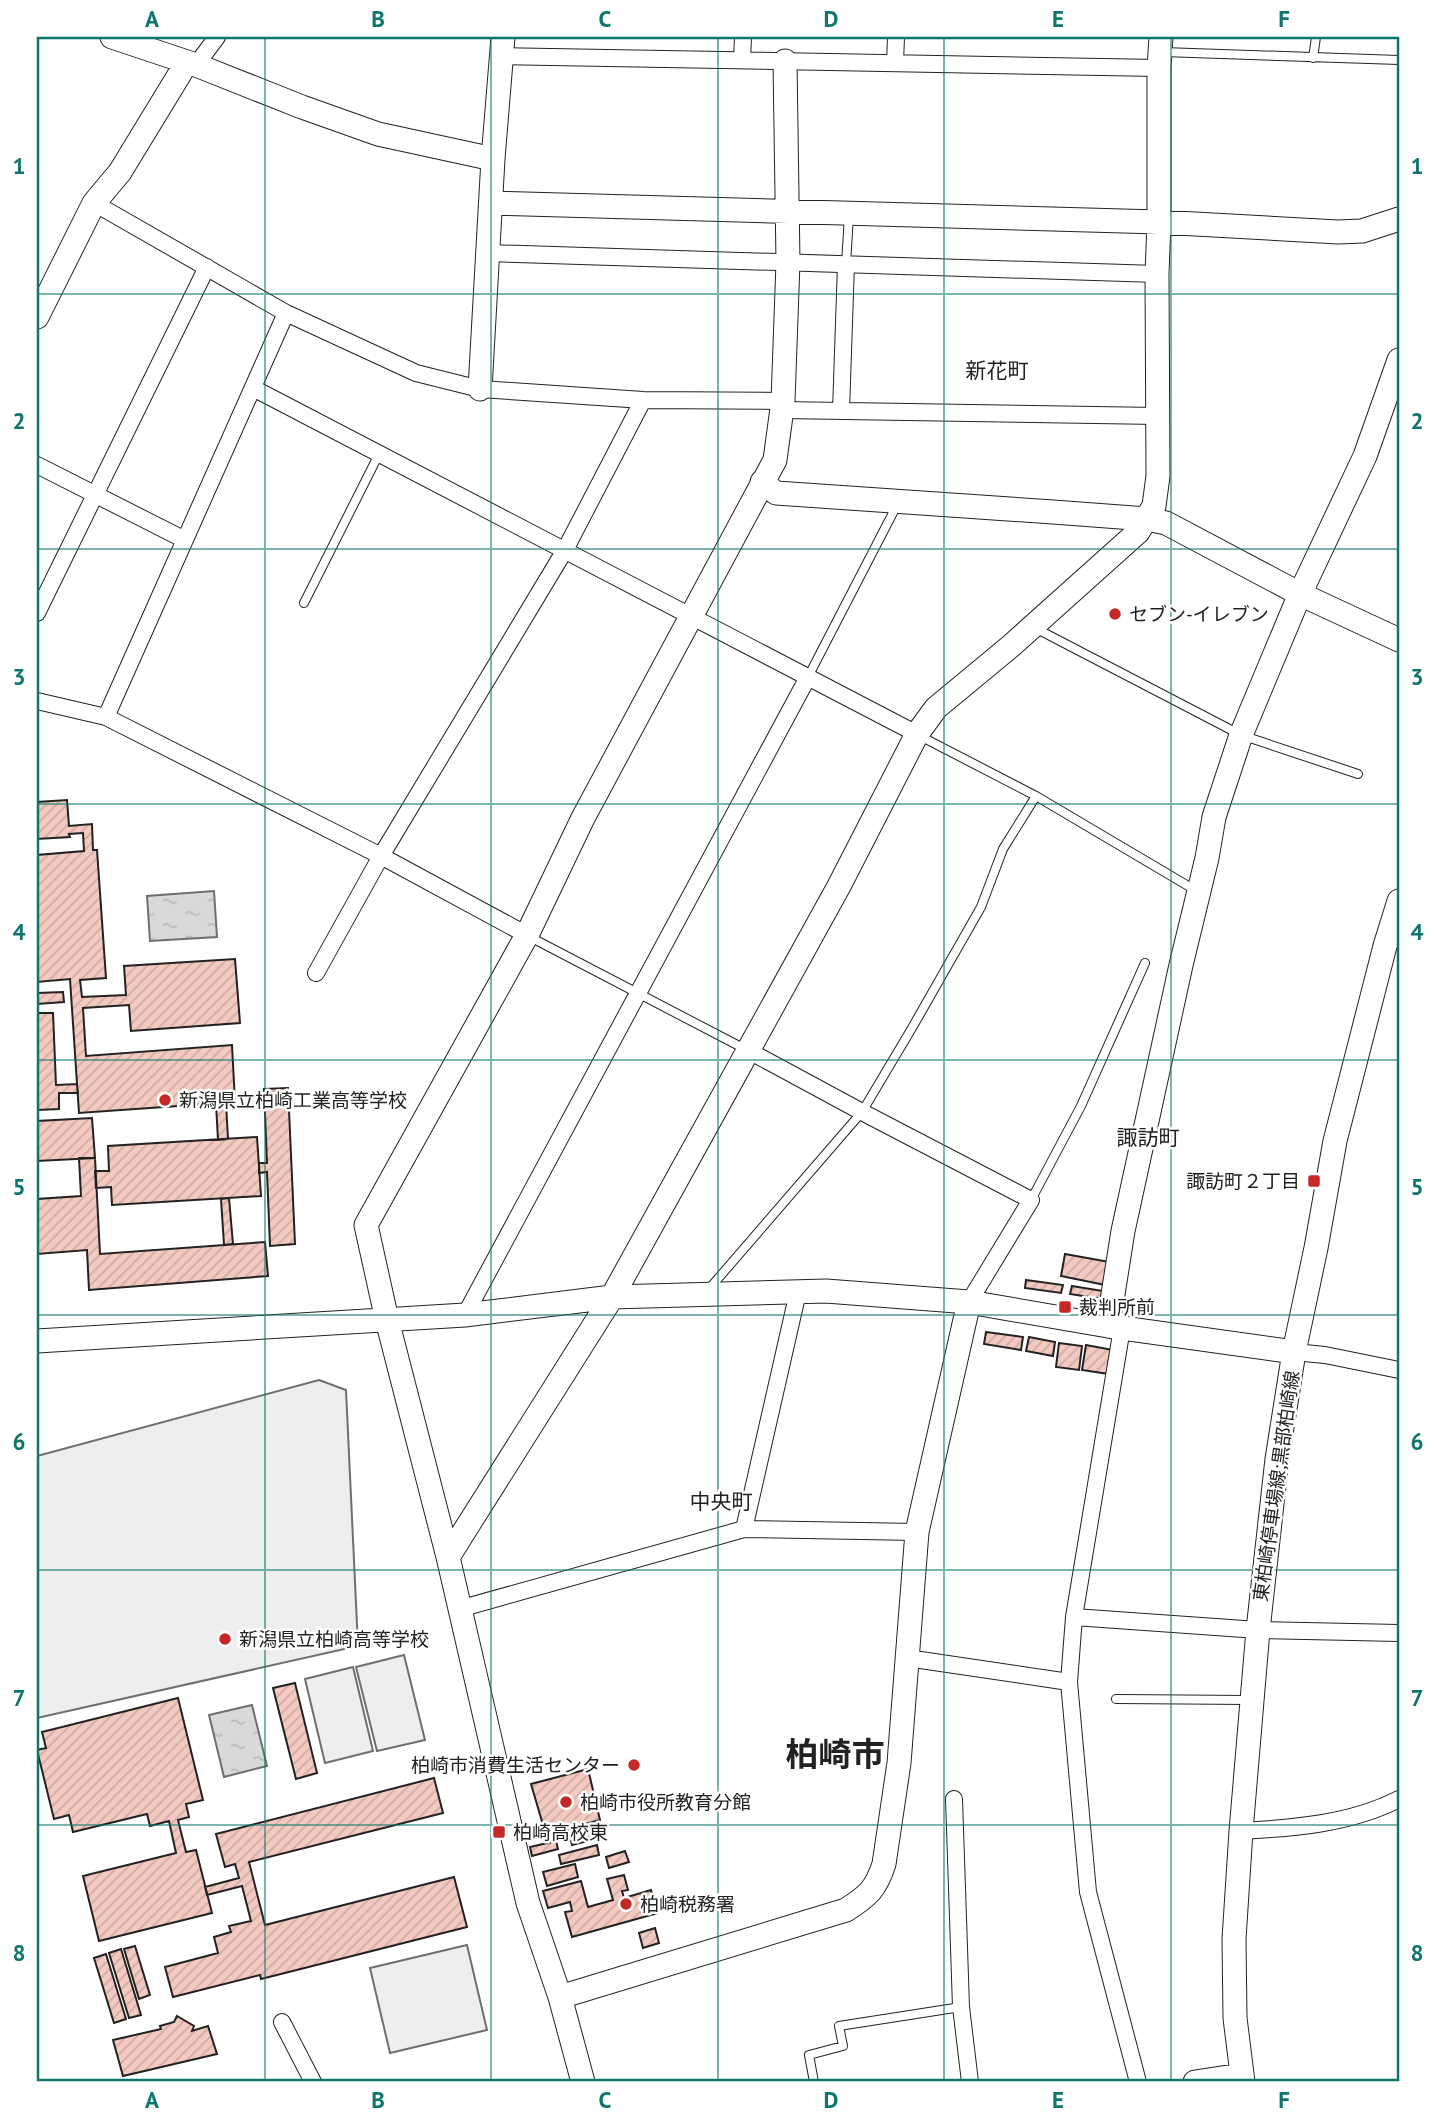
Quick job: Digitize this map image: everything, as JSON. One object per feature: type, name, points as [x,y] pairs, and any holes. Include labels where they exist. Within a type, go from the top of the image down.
[{"type":"street","points":[[112,37],[192,63],[290,103],[378,134],[493,159]]},
{"type":"street","points":[[37,317],[94,203],[120,172],[192,63],[217,37]]},
{"type":"street","points":[[742,60],[743,37]]},
{"type":"street","points":[[895,63],[896,37]]},
{"type":"street","points":[[448,1558],[612,1297],[839,886],[917,734],[936,708],[1138,532],[1154,506],[1158,476],[1160,52],[895,63],[742,60],[502,46],[480,389]]},
{"type":"street","points":[[583,2082],[560,1997],[528,1903],[448,1558],[387,1320],[366,1225],[527,935],[583,818],[775,460],[782,406],[788,262],[785,61]]},
{"type":"street","points":[[94,203],[286,313],[416,373],[480,389],[841,411],[1158,416]]},
{"type":"street","points":[[491,203],[1159,222],[1338,232],[1362,231],[1399,219]]},
{"type":"street","points":[[488,253],[1157,274]]},
{"type":"street","points":[[841,411],[846,264]]},
{"type":"street","points":[[37,613],[207,267]]},
{"type":"street","points":[[106,717],[286,313]]},
{"type":"street","points":[[1138,2082],[1088,1892],[1069,1682],[1074,1617],[1115,1326],[1123,1231],[1214,817],[1241,735],[1300,594],[1365,456],[1399,360]]},
{"type":"street","points":[[253,387],[917,734]]},
{"type":"street","points":[[316,973],[381,856],[565,550],[643,400]]},
{"type":"street","points":[[37,465],[185,540]]},
{"type":"street","points":[[762,482],[776,493],[1147,519],[1166,523],[1300,594],[1399,640]]},
{"type":"street","points":[[465,1315],[808,677]]},
{"type":"street","points":[[37,701],[106,717],[381,856],[527,935]]},
{"type":"street","name":"東柏崎停車場線;黒部柏崎線","points":[[1242,2078],[1234,1997],[1234,1939],[1258,1630],[1272,1496],[1294,1352],[1335,1141],[1399,901]]},
{"type":"street","points":[[560,1997],[846,1910],[871,1892],[879,1880],[884,1864],[899,1763],[917,1532],[969,1301],[1031,1199],[749,1051]]},
{"type":"street","points":[[37,1342],[465,1315],[612,1297],[826,1291],[969,1301],[1115,1326],[1325,1355],[1399,1370]]},
{"type":"street","points":[[744,1529],[798,1292]]},
{"type":"street","points":[[459,1609],[744,1529],[917,1532]]},
{"type":"street","points":[[1074,1617],[1258,1630],[1399,1633]]},
{"type":"street","points":[[906,1658],[1069,1682]]},
{"type":"street","points":[[954,1799],[961,2007],[970,2082]]},
{"type":"street","points":[[1241,1831],[1292,1828],[1356,1816],[1385,1807],[1399,1799]]},
{"type":"street","points":[[282,2022],[313,2082]]},
{"type":"street","points":[[1195,2082],[1242,2078]]},
{"type":"lane","points":[[1313,58],[1316,37]]},
{"type":"lane","points":[[1160,52],[1399,60]]},
{"type":"lane","points":[[846,264],[849,213]]},
{"type":"lane","points":[[304,603],[379,454]]},
{"type":"lane","points":[[808,677],[898,502]]},
{"type":"lane","points":[[1032,627],[1241,735],[1358,774]]},
{"type":"lane","points":[[917,734],[1036,796],[1199,892]]},
{"type":"lane","points":[[705,1294],[862,1112],[974,919],[1003,849],[1036,796]]},
{"type":"lane","points":[[527,935],[749,1051]]},
{"type":"lane","points":[[1031,1199],[1081,1107],[1145,963]]},
{"type":"lane","points":[[1116,1699],[1253,1700]]},
{"type":"lane","points":[[814,2082],[809,2055],[843,2046],[839,2026],[961,2007]]},
{"type":"shaded area","points":[[319,1380],[346,1390],[358,1646],[37,1718],[37,1456]]},
{"type":"shaded area","points":[[404,1655],[425,1740],[377,1751],[356,1667]]},
{"type":"shaded area","points":[[353,1667],[373,1751],[325,1763],[305,1679]]},
{"type":"shaded area","points":[[467,1945],[487,2030],[390,2053],[370,1968]]},
{"type":"water","points":[[214,891],[217,937],[150,941],[147,896]]},
{"type":"water","points":[[252,1705],[267,1766],[224,1777],[209,1715]]},
{"type":"building","points":[[67,800],[69,826],[92,824],[93,850],[97,850],[106,978],[80,980],[82,997],[126,995],[124,966],[235,959],[240,1023],[131,1031],[129,1005],[83,1008],[86,1056],[232,1045],[235,1102],[79,1113],[70,979],[37,982],[37,855],[84,851],[83,833],[69,834],[70,837],[37,839],[37,802]]},
{"type":"building","points":[[63,992],[64,1002],[37,1004],[37,993]]},
{"type":"building","points":[[37,1013],[53,1013],[56,1085],[77,1084],[78,1093],[59,1093],[59,1109],[37,1110]]},
{"type":"building","points":[[288,1088],[295,1244],[270,1246],[267,1172],[259,1173],[259,1163],[267,1163],[264,1089]]},
{"type":"building","points":[[226,1103],[228,1139],[218,1140],[216,1104]]},
{"type":"building","points":[[92,1118],[95,1158],[37,1161],[37,1121]]},
{"type":"building","points":[[257,1137],[261,1196],[112,1205],[111,1187],[96,1188],[95,1171],[109,1171],[108,1146]]},
{"type":"building","points":[[79,1158],[95,1158],[100,1254],[265,1242],[268,1276],[89,1290],[87,1250],[37,1254],[37,1199],[81,1196]]},
{"type":"building","points":[[229,1198],[233,1244],[224,1245],[221,1199]]},
{"type":"building","points":[[1065,1254],[1115,1263],[1110,1286],[1061,1276]]},
{"type":"building","points":[[1026,1280],[1063,1285],[1061,1293],[1025,1288]]},
{"type":"building","points":[[1072,1286],[1109,1292],[1108,1300],[1070,1294]]},
{"type":"building","points":[[986,1332],[1023,1337],[1021,1350],[984,1344]]},
{"type":"building","points":[[1029,1337],[1055,1342],[1053,1356],[1026,1351]]},
{"type":"building","points":[[1059,1343],[1082,1346],[1079,1370],[1056,1367]]},
{"type":"building","points":[[1086,1345],[1113,1350],[1109,1374],[1082,1370]]},
{"type":"building","points":[[295,1683],[317,1773],[296,1779],[273,1688]]},
{"type":"building","points":[[178,1698],[203,1800],[186,1804],[189,1817],[178,1820],[186,1852],[196,1850],[212,1913],[99,1941],[83,1876],[176,1853],[169,1821],[150,1826],[147,1814],[73,1832],[69,1815],[54,1819],[37,1750],[46,1748],[42,1732]]},
{"type":"building","name":"柏崎市役所教育分館","points":[[588,1769],[600,1820],[546,1835],[531,1784]]},
{"type":"building","points":[[434,1778],[443,1813],[249,1862],[265,1925],[454,1877],[467,1927],[261,1979],[260,1975],[173,1997],[165,1967],[218,1953],[214,1937],[231,1932],[229,1926],[251,1921],[242,1886],[207,1895],[205,1887],[239,1878],[235,1864],[225,1867],[216,1834]]},
{"type":"building","points":[[600,1827],[603,1837],[572,1845],[570,1835]]},
{"type":"building","points":[[556,1841],[558,1849],[532,1856],[530,1847]]},
{"type":"building","points":[[597,1845],[599,1855],[561,1864],[559,1855]]},
{"type":"building","points":[[625,1851],[629,1862],[609,1868],[606,1857]]},
{"type":"building","points":[[575,1864],[578,1877],[547,1886],[543,1872]]},
{"type":"building","name":"柏崎税務署","points":[[624,1875],[628,1890],[622,1891],[624,1898],[651,1890],[658,1913],[572,1937],[565,1912],[572,1911],[570,1902],[548,1908],[543,1891],[581,1881],[588,1907],[613,1900],[607,1879]]},
{"type":"building","points":[[655,1928],[659,1943],[643,1948],[639,1933]]},
{"type":"building","points":[[135,1946],[150,1995],[139,1999],[124,1949]]},
{"type":"building","points":[[121,1949],[141,2015],[129,2018],[109,1953]]},
{"type":"building","points":[[106,1954],[126,2019],[114,2023],[94,1958]]},
{"type":"building","points":[[177,2016],[194,2026],[192,2031],[208,2026],[217,2054],[123,2076],[113,2040],[161,2029],[160,2026],[174,2022]]},
{"type":"place","name":"セブン-イレブン","points":[[1115,614]]},
{"type":"place","name":"新潟県立柏崎工業高等学校","points":[[165,1100]]},
{"type":"place","name":"諏訪町２丁目","points":[[1314,1181]]},
{"type":"place","name":"裁判所前","points":[[1065,1307]]},
{"type":"place","name":"新潟県立柏崎高等学校","points":[[225,1639]]},
{"type":"place","name":"柏崎市消費生活センター","points":[[634,1765]]},
{"type":"place","name":"柏崎市役所教育分館","points":[[566,1802]]},
{"type":"place","name":"柏崎高校東","points":[[499,1832]]},
{"type":"place","name":"柏崎税務署","points":[[626,1904]]},
{"type":"district","name":"新花町","points":[[997,371]]},
{"type":"district","name":"諏訪町","points":[[1148,1138]]},
{"type":"district","name":"中央町","points":[[721,1502]]},
{"type":"district","name":"柏崎市","points":[[835,1754]]}]
